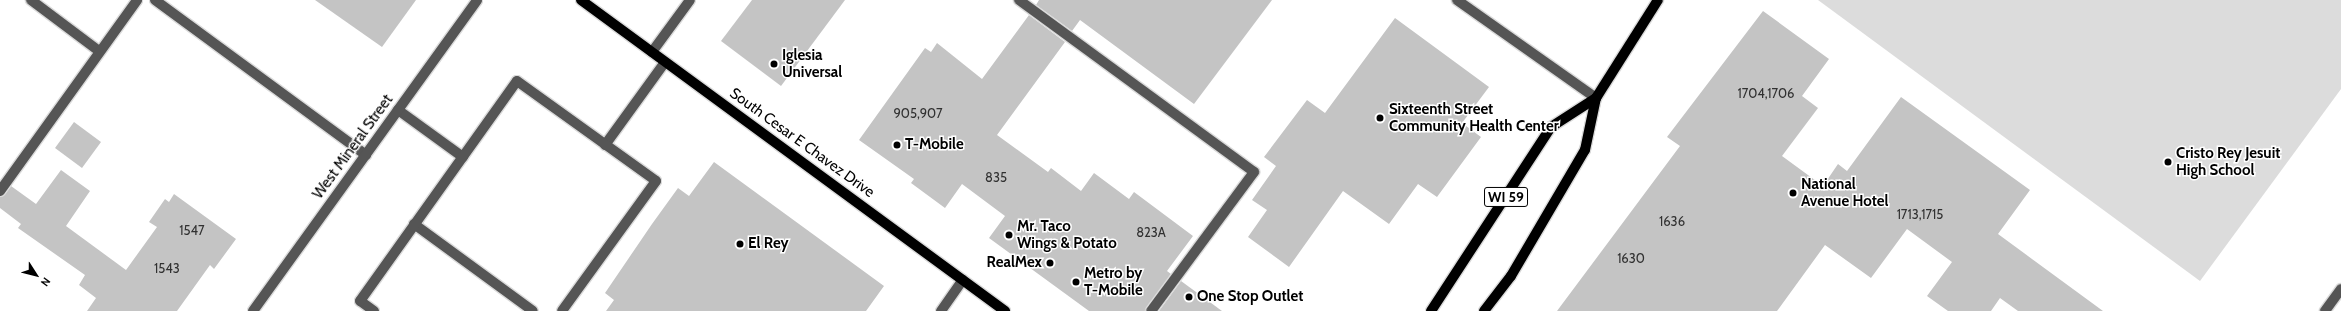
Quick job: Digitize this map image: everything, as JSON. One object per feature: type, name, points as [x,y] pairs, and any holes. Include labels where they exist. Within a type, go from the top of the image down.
[{"type":"main road","name":"South Cesar E Chavez Drive","points":[[581,0],[1005,311]]},
{"type":"main road","name":"WI 59","points":[[1484,311],[1511,276],[1585,150],[1596,98],[1658,0]]},
{"type":"main road","name":"WI 59","points":[[1431,311],[1551,127],[1596,98]]},
{"type":"street","points":[[30,0],[99,51]]},
{"type":"street","points":[[0,191],[137,0]]},
{"type":"street","points":[[155,0],[366,154]]},
{"type":"street","name":"West Mineral Street","points":[[253,311],[477,0]]},
{"type":"street","points":[[652,52],[690,0]]},
{"type":"street","points":[[1019,0],[1254,172],[1151,311]]},
{"type":"street","points":[[1457,0],[1596,98]]},
{"type":"street","points":[[605,145],[665,62]]},
{"type":"street","points":[[374,311],[360,301],[518,81],[656,181],[562,311]]},
{"type":"street","points":[[398,110],[463,157]]},
{"type":"street","points":[[414,224],[533,311]]},
{"type":"street","points":[[941,311],[963,280]]},
{"type":"street","points":[[2325,311],[2341,289]]},
{"type":"shaded area","name":"Cristo Rey Jesuit High School","points":[[1818,0],[2341,0],[2341,89],[2200,281]]},
{"type":"building","points":[[315,0],[416,0],[382,47]]},
{"type":"building","name":"Iglesia Universal","points":[[752,0],[845,0],[781,86],[721,41]]},
{"type":"building","points":[[1039,0],[1272,0],[1194,104],[1080,20],[1072,31],[1036,5]]},
{"type":"building","points":[[1763,11],[1829,59],[1802,96],[1818,108],[1782,156],[1823,186],[1838,164],[1847,171],[1901,97],[2030,190],[1998,234],[2103,311],[2018,311],[2000,298],[1991,311],[1948,311],[1927,296],[1952,262],[1907,229],[1871,278],[1825,245],[1777,311],[1557,311],[1680,146],[1667,137]]},
{"type":"building","points":[[1029,15],[1065,42],[997,135],[1048,172],[1051,168],[1081,191],[1094,173],[1129,199],[1134,192],[1193,236],[1167,271],[1171,274],[1145,311],[1089,311],[989,238],[1005,216],[962,184],[945,208],[911,183],[914,179],[859,140],[925,48],[931,52],[937,43],[982,79]]},
{"type":"building","name":"Sixteenth Street Community Health Center","points":[[1395,18],[1489,87],[1462,123],[1481,137],[1437,197],[1418,184],[1389,224],[1343,191],[1289,267],[1248,237],[1267,210],[1252,200],[1276,166],[1264,157],[1307,100],[1325,113]]},
{"type":"building","points":[[74,122],[101,142],[82,168],[55,148]]},
{"type":"building","name":"El Rey","points":[[714,162],[884,286],[866,311],[606,311],[614,300],[605,293],[678,188],[689,196]]},
{"type":"building","points":[[61,170],[90,191],[66,226],[126,270],[157,227],[149,222],[165,199],[169,202],[174,194],[236,239],[214,269],[210,265],[177,311],[87,311],[96,298],[79,285],[85,275],[18,228],[21,224],[0,208],[0,197],[11,186],[36,204]]},
{"type":"building","name":"One Stop Outlet","points":[[1181,281],[1222,311],[1159,311]]},
{"type":"place","name":"Iglesia Universal","points":[[774,64]]},
{"type":"place","name":"Sixteenth Street Community Health Center","points":[[1380,118]]},
{"type":"place","name":"T-Mobile","points":[[897,145]]},
{"type":"place","name":"Cristo Rey Jesuit High School","points":[[2168,162]]},
{"type":"place","name":"National Avenue Hotel","points":[[1793,193]]},
{"type":"place","name":"Mr. Taco Wings & Potato","points":[[1009,235]]},
{"type":"place","name":"El Rey","points":[[740,244]]},
{"type":"place","name":"RealMex","points":[[1050,263]]},
{"type":"place","name":"Metro by T-Mobile","points":[[1076,282]]},
{"type":"place","name":"One Stop Outlet","points":[[1189,297]]}]
